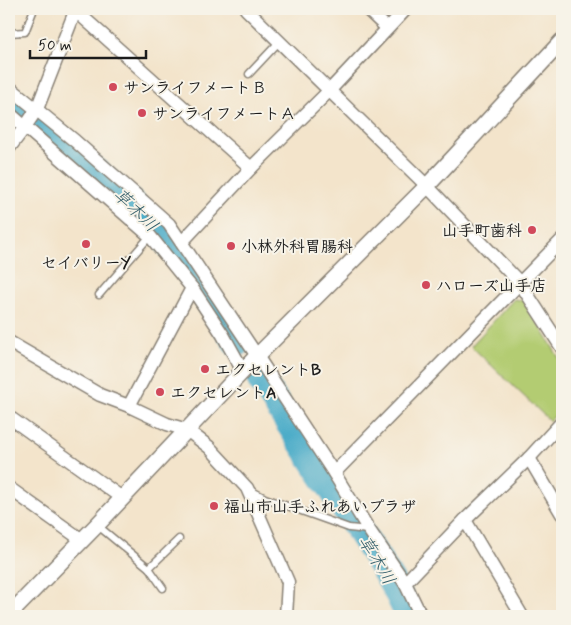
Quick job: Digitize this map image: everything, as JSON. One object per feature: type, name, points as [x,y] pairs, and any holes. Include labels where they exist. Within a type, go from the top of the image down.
[{"type":"street","points":[[246,9],[426,186],[520,283],[562,348]]},
{"type":"street","points":[[367,9],[387,28]]},
{"type":"street","points":[[182,242],[251,168],[329,91],[406,9]]},
{"type":"street","points":[[9,148],[31,118],[76,10],[251,168]]},
{"type":"street","points":[[9,615],[257,356],[426,186],[562,41]]},
{"type":"street","points":[[9,87],[31,118],[150,236],[192,288],[223,335],[243,371]]},
{"type":"street","points":[[9,113],[31,118],[169,224],[334,473],[367,530],[405,583],[421,616]]},
{"type":"street","points":[[334,473],[562,240]]},
{"type":"street","points":[[129,406],[192,288]]},
{"type":"street","points":[[9,342],[100,395],[167,424],[187,430],[209,447],[247,488],[288,582],[286,616]]},
{"type":"street","points":[[9,417],[122,498]]},
{"type":"street","points":[[405,583],[464,520],[529,458],[562,422]]},
{"type":"street","points":[[529,458],[562,514]]},
{"type":"street","points":[[9,488],[82,540]]},
{"type":"street","points":[[464,520],[522,616]]},
{"type":"lane","points":[[9,32],[25,32],[34,9]]},
{"type":"lane","points":[[250,74],[279,42]]},
{"type":"lane","points":[[99,295],[150,236]]},
{"type":"lane","points":[[247,488],[265,498],[354,528],[367,530]]},
{"type":"lane","points":[[97,525],[149,568],[163,588]]},
{"type":"lane","points":[[149,568],[179,539]]},
{"type":"green space","points":[[514,299],[525,301],[562,363],[562,408],[550,421],[471,346]]},
{"type":"waterway","name":"草木川","points":[[9,100],[105,179],[158,231],[190,271],[237,343]]},
{"type":"waterway","name":"草木川","points":[[261,380],[381,564],[409,616]]},
{"type":"place","name":"サンライフメートＢ","points":[[113,87]]},
{"type":"place","name":"サンライフメートＡ","points":[[142,113]]},
{"type":"place","name":"山手町歯科","points":[[532,230]]},
{"type":"place","name":"セイバリーY","points":[[86,244]]},
{"type":"place","name":"小林外科胃腸科","points":[[231,246]]},
{"type":"place","name":"ハローズ山手店","points":[[426,285]]},
{"type":"place","name":"エクセレントB","points":[[205,369]]},
{"type":"place","name":"エクセレントA","points":[[160,392]]},
{"type":"place","name":"福山市山手ふれあいプラザ","points":[[214,506]]}]
